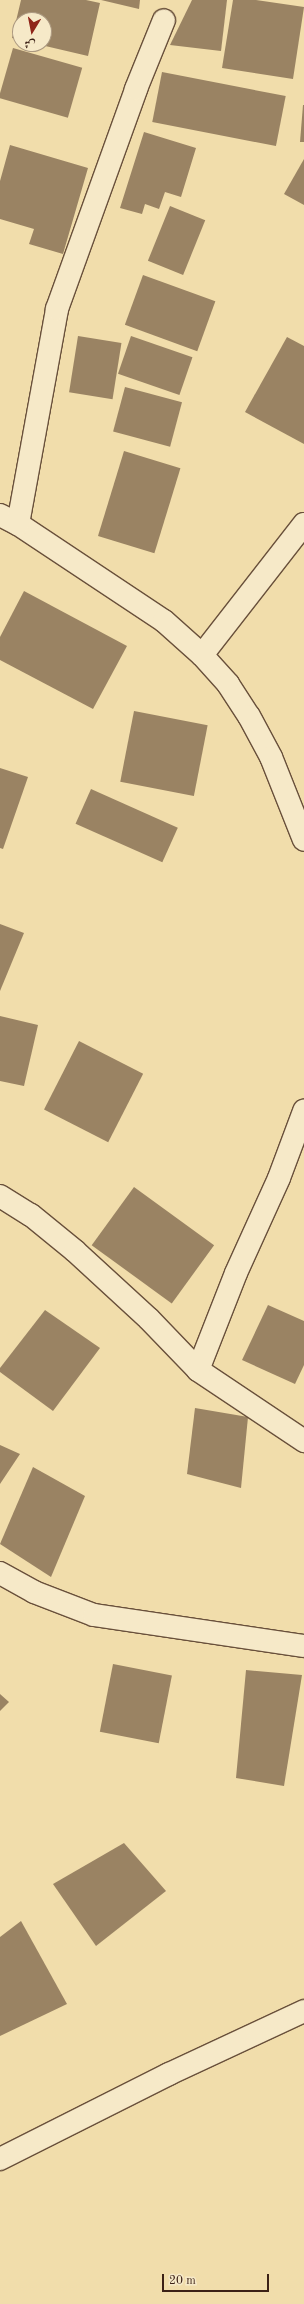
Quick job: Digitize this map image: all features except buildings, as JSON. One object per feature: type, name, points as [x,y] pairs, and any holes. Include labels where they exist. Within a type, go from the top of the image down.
[{"type":"street","points":[[164,20],[136,89],[57,309],[9,519],[164,621],[202,655],[228,684],[249,716],[271,757],[304,840]]},
{"type":"street","points":[[202,655],[304,524]]},
{"type":"street","points":[[198,1370],[236,1273],[279,1178],[304,1111]]},
{"type":"street","points":[[0,1196],[31,1215],[75,1251],[148,1319],[198,1370],[304,1441]]},
{"type":"street","points":[[0,1573],[34,1592],[94,1615],[304,1646]]},
{"type":"street","points":[[0,2159],[170,2074],[304,2011]]}]
